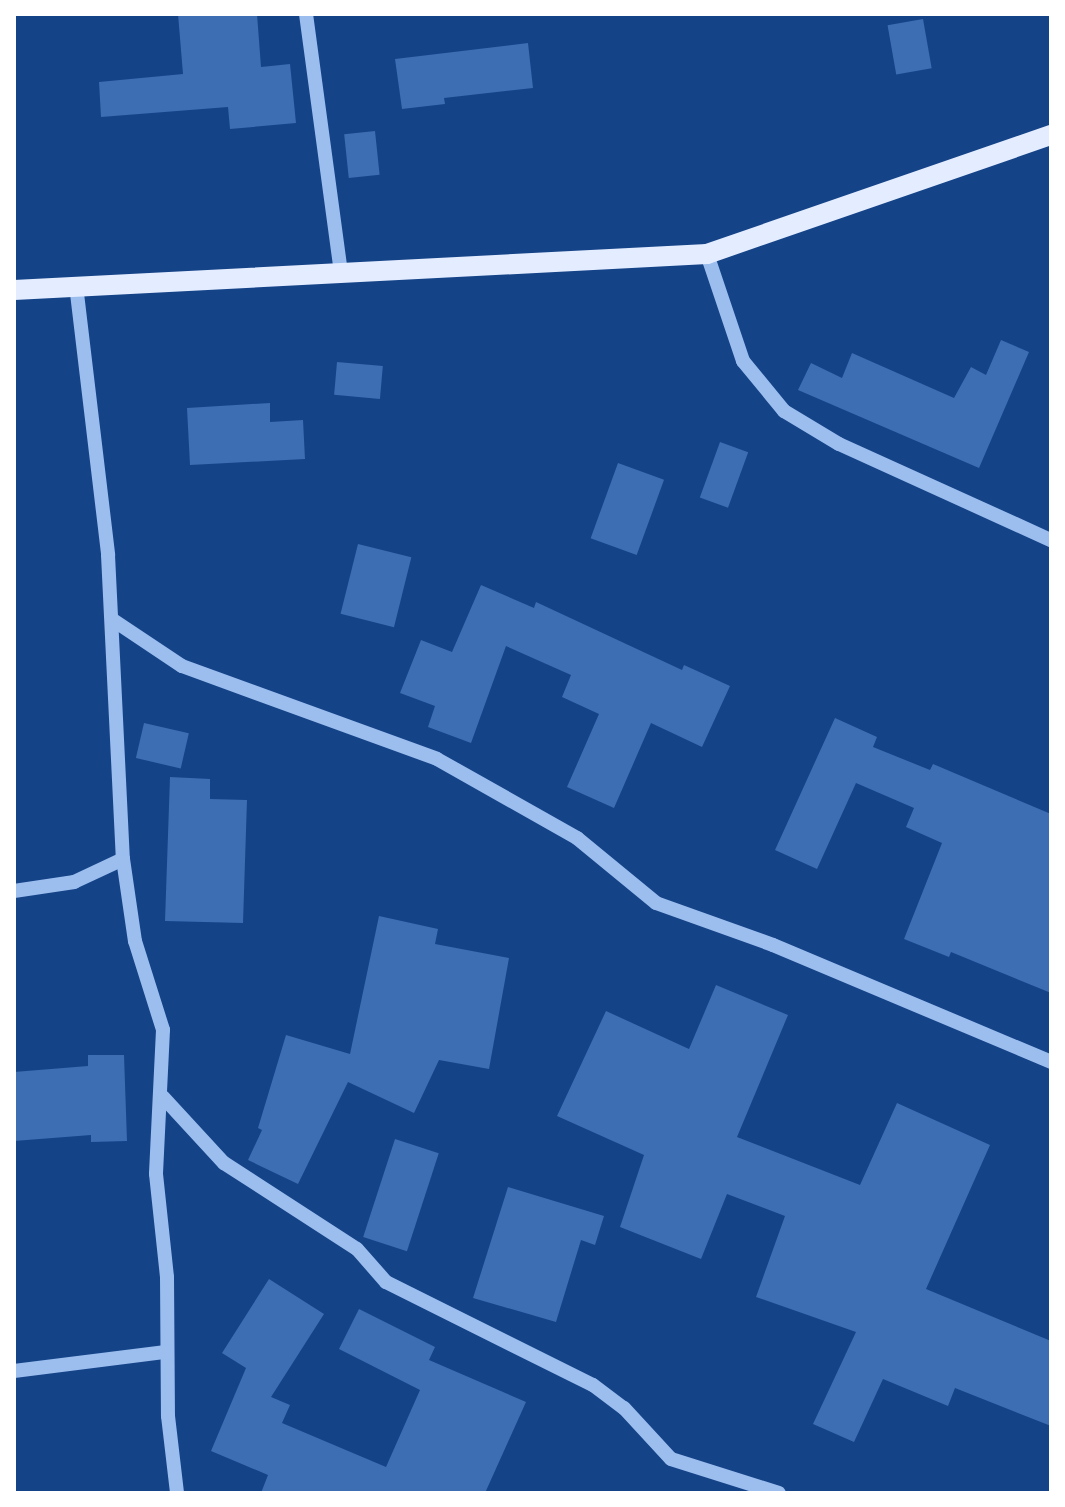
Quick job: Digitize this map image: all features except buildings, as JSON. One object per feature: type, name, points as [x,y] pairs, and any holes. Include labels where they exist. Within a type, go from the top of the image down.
[{"type":"main road","points":[[14,290],[707,254],[1051,135]]},
{"type":"street","points":[[306,14],[341,274]]},
{"type":"street","points":[[707,254],[743,361],[784,411],[839,444],[1051,540]]},
{"type":"street","points":[[76,285],[113,620],[123,859],[135,941],[163,1030],[163,1097],[156,1174],[167,1277],[164,1352],[177,1493]]},
{"type":"street","points":[[113,620],[182,666],[437,759],[577,838],[656,903],[773,945],[1051,1062]]},
{"type":"street","points":[[14,891],[74,882],[123,859]]},
{"type":"street","points":[[163,1097],[224,1163],[357,1249],[386,1282],[593,1385],[624,1408],[671,1459],[779,1493]]},
{"type":"street","points":[[14,1371],[164,1352]]}]
